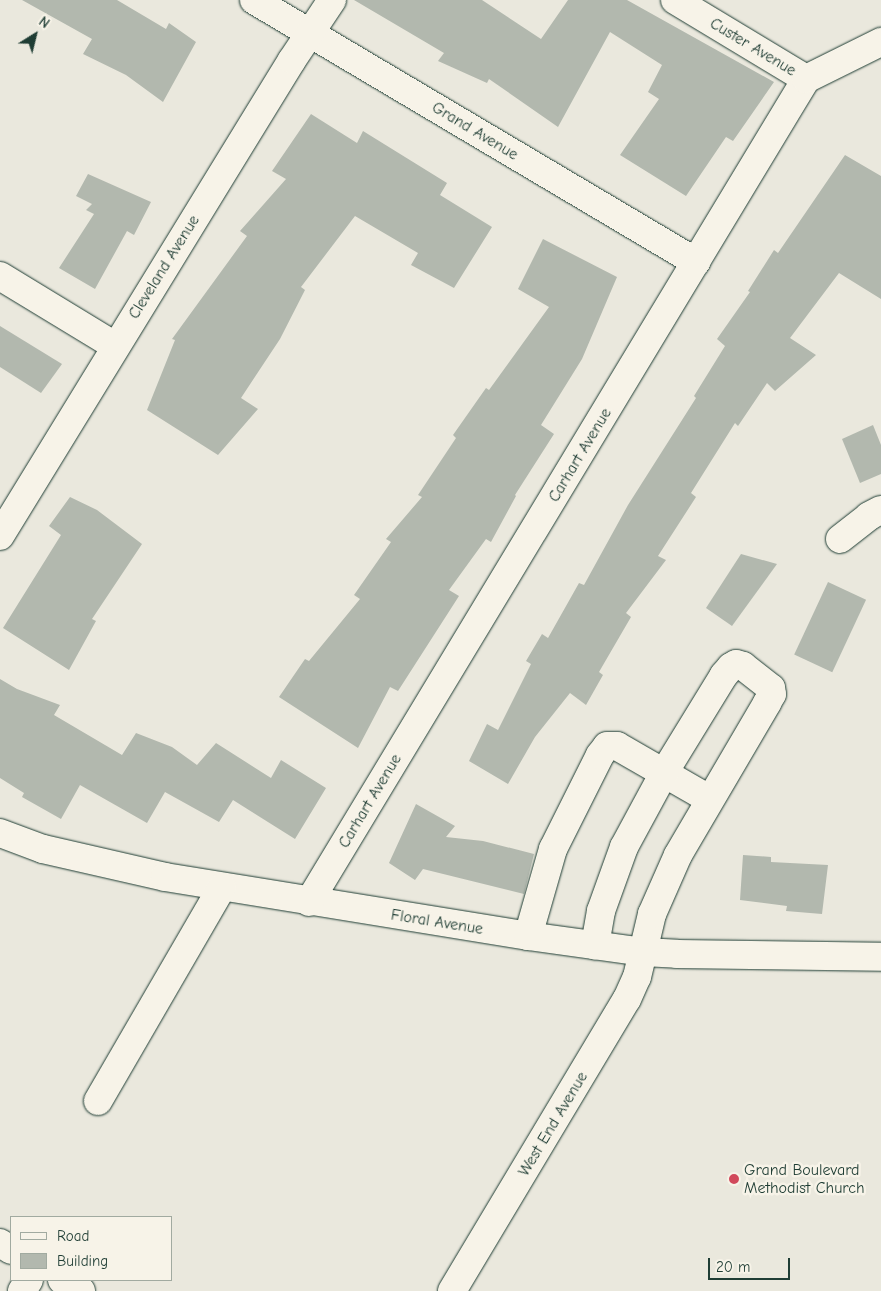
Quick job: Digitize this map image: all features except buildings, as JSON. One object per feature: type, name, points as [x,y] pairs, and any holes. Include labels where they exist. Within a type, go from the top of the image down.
[{"type":"street","name":"Grand Avenue","points":[[254,0],[696,262]]},
{"type":"street","name":"Cleveland Avenue","points":[[0,536],[115,346],[332,0]]},
{"type":"street","name":"Custer Avenue","points":[[675,0],[806,79]]},
{"type":"street","points":[[806,79],[881,42]]},
{"type":"street","name":"Carhart Avenue","points":[[309,902],[806,79]]},
{"type":"street","points":[[0,276],[115,346]]},
{"type":"street","points":[[840,539],[869,516],[881,510]]},
{"type":"street","name":"West End Avenue","points":[[452,1291],[627,999],[637,977],[652,914],[678,855],[772,694],[771,688],[766,682],[743,666],[736,664],[731,667],[724,674],[664,773]]},
{"type":"street","points":[[528,936],[553,848],[600,755],[607,746],[617,746],[709,799]]},
{"type":"street","points":[[595,945],[601,910],[624,847],[664,773]]},
{"type":"street","name":"Floral Avenue","points":[[0,833],[43,849],[222,887],[528,936],[643,952],[731,956],[881,957]]},
{"type":"street","points":[[98,1101],[222,887]]},
{"type":"street","points":[[64,1281],[81,1291]]},
{"type":"place","name":"Grand Boulevard Methodist Church","points":[[734,1179]]}]
